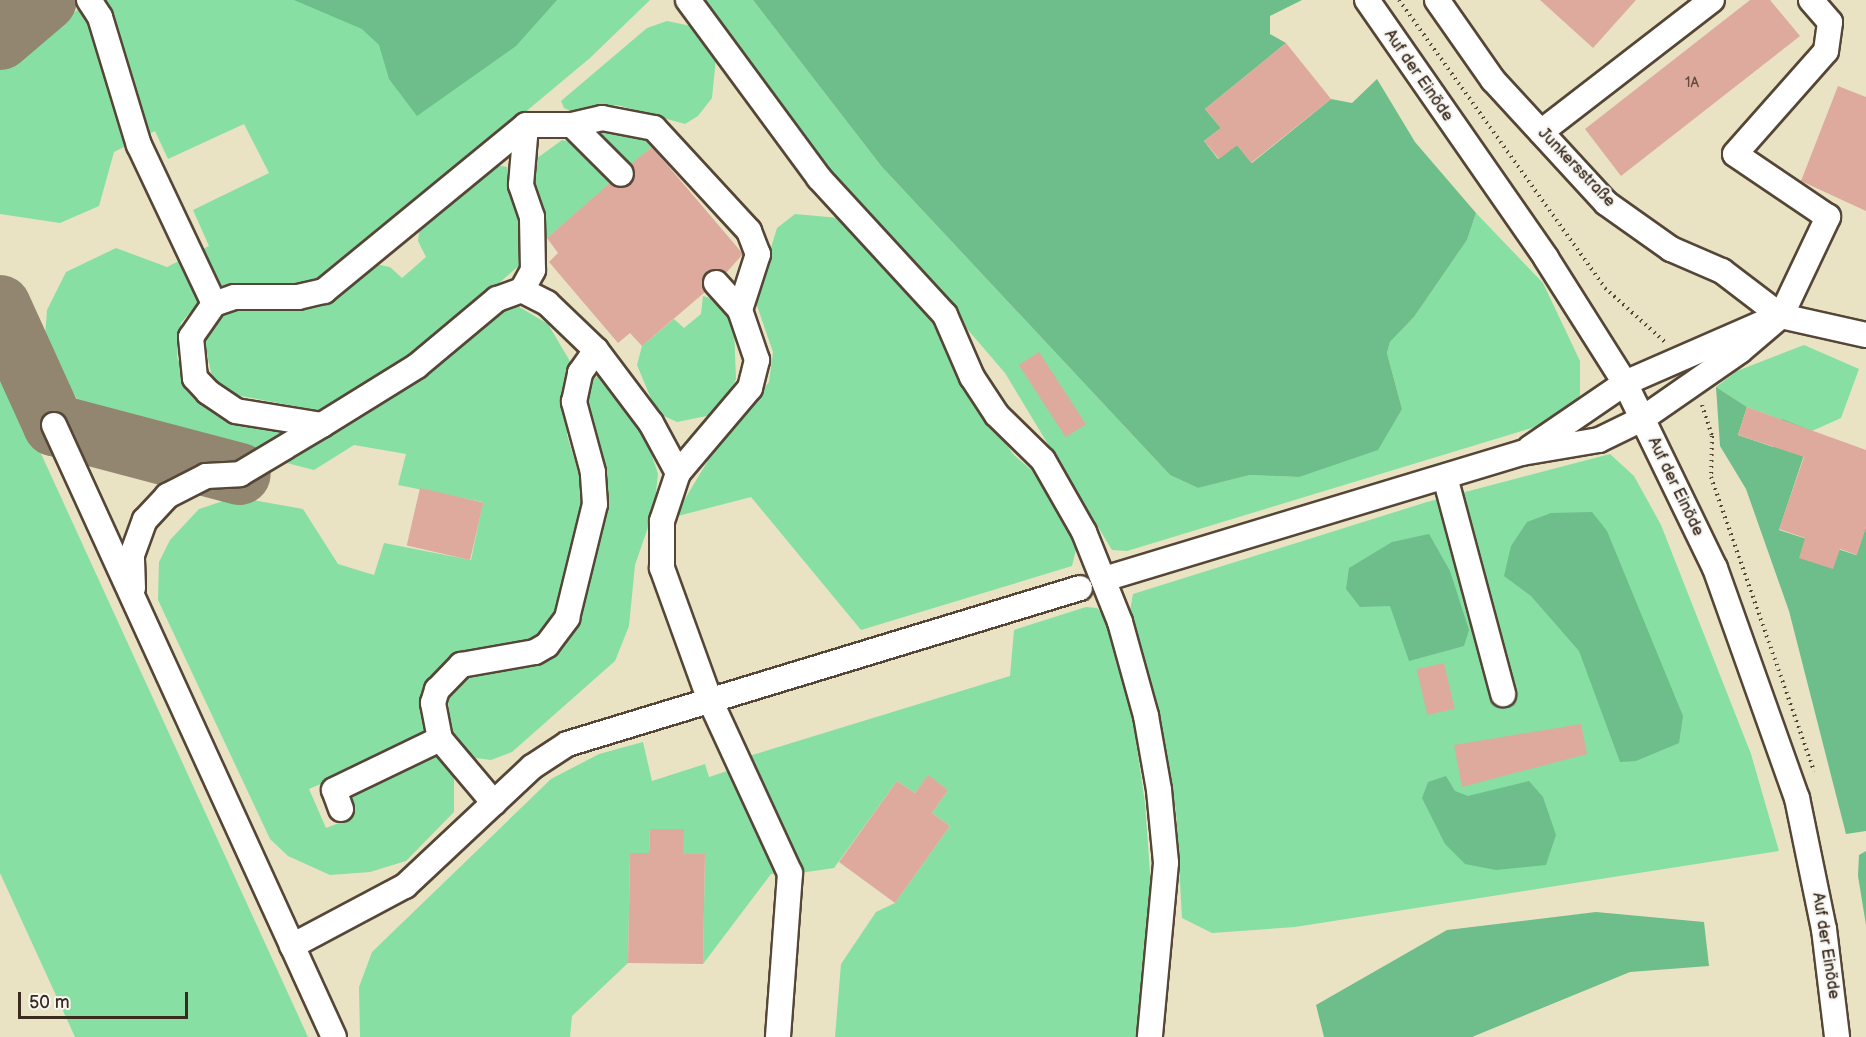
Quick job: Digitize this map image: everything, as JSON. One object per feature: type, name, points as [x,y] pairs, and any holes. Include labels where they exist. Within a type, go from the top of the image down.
[{"type":"street","points":[[89,0],[100,17],[139,145],[214,304]]},
{"type":"street","points":[[688,0],[819,178],[945,315],[972,377],[997,415],[1059,483],[1104,579],[1146,716],[1163,827],[1164,899],[1150,1037]]},
{"type":"street","name":"Auf der Einöde","points":[[1366,0],[1546,258],[1625,383],[1715,568],[1775,726],[1810,850],[1837,1037]]},
{"type":"street","name":"Junkersstraße","points":[[1437,0],[1493,80],[1606,203],[1671,249],[1722,271],[1781,316],[1866,335]]},
{"type":"street","points":[[1541,132],[1712,0]]},
{"type":"street","points":[[1104,579],[1522,453],[1599,440],[1642,419],[1781,316],[1828,217],[1736,154],[1826,51],[1830,22],[1811,0]]},
{"type":"street","points":[[322,425],[236,411],[208,392],[195,378],[191,337],[214,304],[255,294],[298,297],[324,291],[526,125],[572,125],[602,118],[654,128],[749,231],[758,254],[740,310]]},
{"type":"street","points":[[134,598],[132,555],[146,520],[167,496],[206,476],[240,474],[417,366],[497,299],[522,290],[533,270],[532,217],[521,185],[526,125]]},
{"type":"street","points":[[572,125],[621,174]]},
{"type":"street","points":[[716,283],[740,310],[757,360],[750,388],[678,473],[662,520],[662,568],[709,698],[790,873],[778,1037]]},
{"type":"street","points":[[522,290],[547,303],[596,350],[651,423],[678,473]]},
{"type":"street","points":[[1522,453],[1625,383],[1675,356],[1781,316]]},
{"type":"street","points":[[494,803],[440,739],[433,703],[448,676],[473,660],[535,651],[551,641],[567,618],[595,504],[593,472],[574,402],[580,373],[596,350]]},
{"type":"street","points":[[54,425],[334,1037]]},
{"type":"street","points":[[1445,477],[1503,694]]},
{"type":"street","points":[[292,946],[405,886],[494,803],[567,744],[709,698],[1080,588]]},
{"type":"street","points":[[341,809],[334,790],[440,739]]},
{"type":"green space","points":[[92,0],[650,0],[590,58],[322,282],[234,287],[191,311],[181,323],[177,357],[193,393],[233,420],[300,426],[253,454],[79,402],[44,349],[47,310],[66,272],[116,248],[167,267],[209,246],[193,210],[269,173],[244,124],[168,159],[155,131],[114,152],[99,206],[60,223],[0,214],[0,63]]},
{"type":"green space","points":[[294,0],[557,0],[516,46],[417,116],[389,79],[379,45],[362,29]]},
{"type":"green space","points":[[702,0],[753,0],[882,167],[1170,475],[1198,488],[1250,475],[1299,477],[1402,409],[1387,353],[1390,342],[1414,317],[1467,240],[1476,213],[1543,283],[1580,361],[1580,395],[1563,416],[1535,427],[1127,551],[1112,550],[1005,373],[804,139]]},
{"type":"green space","points":[[753,0],[1302,0],[1270,16],[1270,34],[1286,43],[1205,109],[1221,128],[1204,141],[1218,159],[1237,145],[1252,163],[1331,99],[1352,103],[1377,79],[1415,142],[1476,213],[1467,240],[1414,317],[1390,342],[1387,353],[1402,409],[1378,450],[1299,477],[1250,475],[1198,488],[1170,475],[882,167]]},
{"type":"green space","points":[[667,21],[691,26],[716,58],[712,98],[698,116],[685,124],[617,105],[573,112],[564,108],[561,101],[647,28]]},
{"type":"green space","points":[[629,128],[663,145],[653,146],[629,167],[592,130]]},
{"type":"green space","points":[[562,140],[578,144],[613,181],[546,239],[535,195],[536,159]]},
{"type":"green space","points":[[495,165],[507,167],[512,180],[523,223],[521,264],[410,360],[321,411],[230,394],[212,377],[204,340],[230,307],[375,264],[390,267],[402,278],[426,257],[418,241],[420,225]]},
{"type":"green space","points":[[795,214],[839,218],[936,324],[954,370],[1014,455],[1050,486],[1077,546],[1072,566],[861,630],[751,497],[674,517],[709,459],[769,382],[773,352],[755,300],[777,228]]},
{"type":"green space","points":[[703,296],[715,300],[734,327],[736,379],[721,413],[677,422],[657,413],[637,365],[642,346],[674,319],[684,328],[701,314]]},
{"type":"green space","points":[[516,305],[548,324],[571,363],[567,435],[585,495],[556,614],[540,639],[484,650],[415,743],[309,789],[326,828],[352,818],[344,798],[432,754],[441,757],[454,775],[454,812],[406,861],[370,872],[330,875],[288,856],[270,839],[158,600],[159,562],[170,540],[199,509],[235,497],[303,509],[338,564],[374,575],[384,543],[471,560],[483,502],[398,485],[406,454],[354,445],[314,470],[279,461],[507,306]]},
{"type":"green space","points":[[1804,345],[1859,369],[1841,418],[1812,431],[1747,407],[1716,387],[1737,371]]},
{"type":"green space","points":[[0,364],[308,1037],[75,1037],[0,873]]},
{"type":"green space","points":[[604,370],[641,422],[658,474],[654,510],[635,565],[629,626],[615,661],[512,752],[491,760],[468,757],[449,735],[448,693],[464,675],[560,647],[575,625],[606,481],[583,413],[589,384]]},
{"type":"green space","points":[[1716,387],[1747,407],[1738,435],[1773,447],[1782,419],[1812,431],[1779,530],[1856,555],[1866,527],[1866,831],[1846,834],[1789,611],[1746,489],[1720,446]]},
{"type":"green space","points":[[1610,454],[1634,476],[1661,525],[1751,754],[1779,851],[1295,927],[1212,933],[1182,918],[1176,811],[1157,711],[1129,616],[1133,594],[1427,502]]},
{"type":"green space","points":[[1592,512],[1607,531],[1683,716],[1679,743],[1636,761],[1620,762],[1579,651],[1531,596],[1504,576],[1511,546],[1527,522],[1551,513]]},
{"type":"green space","points":[[1429,534],[1450,571],[1469,630],[1464,646],[1409,661],[1390,606],[1360,607],[1346,589],[1349,568],[1392,542]]},
{"type":"green space","points":[[1086,607],[1097,608],[1108,621],[1132,714],[1145,803],[1152,901],[1139,1037],[835,1037],[841,964],[876,912],[895,903],[950,826],[932,813],[948,790],[928,776],[915,793],[897,781],[834,868],[800,873],[749,756],[1010,676],[1014,630]]},
{"type":"green space","points":[[643,742],[652,781],[705,764],[709,777],[733,769],[780,874],[771,874],[703,964],[705,854],[683,854],[683,829],[650,829],[649,853],[630,853],[628,963],[572,1016],[570,1037],[360,1037],[359,987],[372,952],[551,779],[599,754]]},
{"type":"green space","points":[[1446,776],[1455,791],[1468,796],[1529,781],[1543,797],[1556,835],[1546,865],[1496,870],[1465,864],[1445,844],[1422,798],[1428,782]]},
{"type":"green space","points":[[1866,851],[1866,925],[1858,876],[1859,855]]},
{"type":"green space","points":[[1596,912],[1704,922],[1709,966],[1630,972],[1472,1037],[1324,1037],[1316,1005],[1447,930]]},
{"type":"building","points":[[1540,0],[1636,0],[1593,48]]},
{"type":"building","points":[[1750,0],[1770,0],[1800,36],[1621,176],[1585,129]]},
{"type":"building","points":[[1286,43],[1331,99],[1251,163],[1237,145],[1219,159],[1204,141],[1221,128],[1205,109]]},
{"type":"building","points":[[1838,86],[1866,97],[1866,211],[1801,181]]},
{"type":"building","points":[[652,147],[743,254],[726,273],[706,273],[705,292],[642,346],[630,333],[618,343],[549,262],[558,253],[547,238],[610,183],[631,184],[631,164]]},
{"type":"building","points":[[1039,352],[1086,424],[1066,437],[1019,365]]},
{"type":"building","points":[[1747,407],[1866,450],[1866,527],[1857,555],[1840,549],[1833,569],[1799,558],[1805,538],[1779,529],[1804,457],[1738,435]]},
{"type":"building","points":[[420,488],[483,503],[470,560],[407,545]]},
{"type":"building","points":[[1444,663],[1455,709],[1427,715],[1417,669]]},
{"type":"building","points":[[1581,724],[1587,754],[1462,787],[1454,745]]},
{"type":"building","points":[[928,775],[948,790],[932,813],[950,826],[895,903],[839,862],[897,781],[915,793]]},
{"type":"building","points":[[650,829],[684,829],[683,854],[705,854],[703,964],[628,963],[630,853],[649,853]]},
{"type":"taxiway","points":[[0,39],[46,0]]},
{"type":"taxiway","points":[[0,306],[54,425],[240,474]]}]
